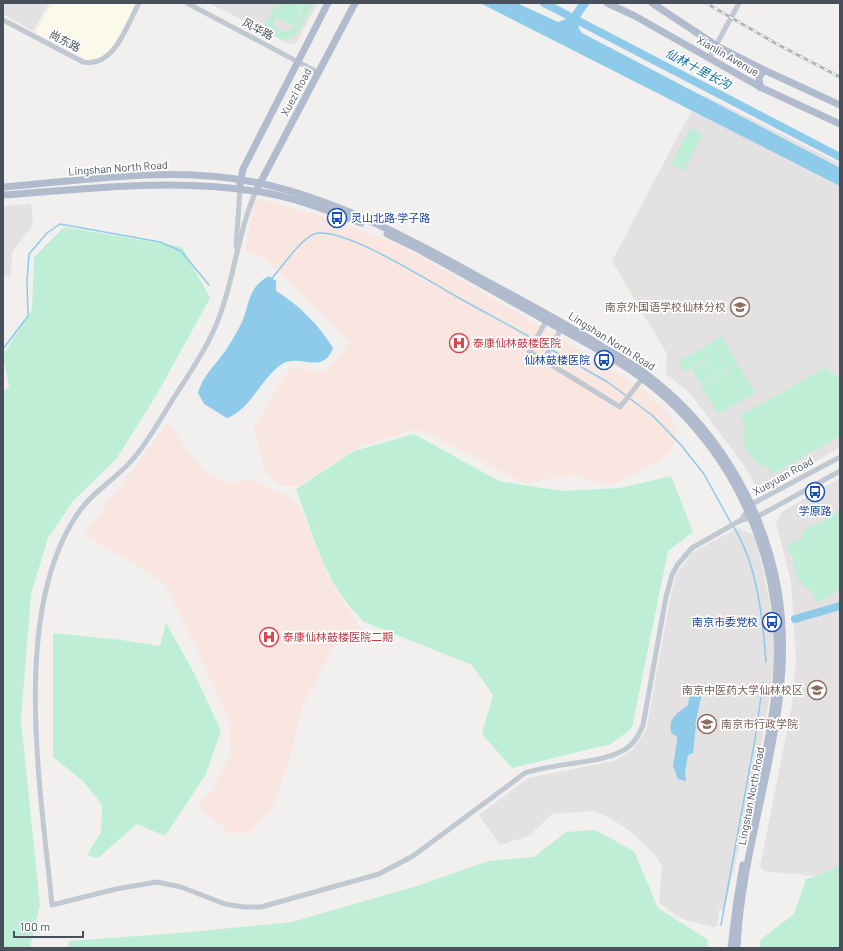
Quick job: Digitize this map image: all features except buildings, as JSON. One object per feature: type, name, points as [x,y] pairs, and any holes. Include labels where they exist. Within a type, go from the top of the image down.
[{"type":"main road","name":"Xuezi Road","points":[[240,189],[240,180],[243,170],[328,3]]},
{"type":"main road","name":"Xuezi Road","points":[[256,191],[355,3]]},
{"type":"main road","name":"Xianlin Avenue","points":[[607,3],[635,16],[760,87],[840,124]]},
{"type":"main road","name":"Xianlin Avenue","points":[[652,3],[717,46],[764,70],[840,105]]},
{"type":"main road","points":[[760,87],[759,78],[764,70]]},
{"type":"main road","name":"Lingshan North Road","points":[[3,187],[155,175],[217,177],[240,180],[260,184],[318,201],[418,243],[548,318],[632,371],[664,396],[707,442],[750,507]]},
{"type":"main road","name":"Lingshan North Road","points":[[3,195],[155,185],[216,186],[256,191],[319,207],[383,232],[548,318]]},
{"type":"main road","name":"Lingshan North Road","points":[[562,327],[642,371],[668,393],[709,436],[736,474],[770,555],[778,590],[782,626],[783,668],[776,723],[743,892],[737,948]]},
{"type":"main road","name":"Lingshan North Road","points":[[731,948],[737,900],[769,731],[777,668],[776,616],[773,591],[755,517]]},
{"type":"street","name":"尚东路","points":[[3,20],[83,62],[92,63],[109,55],[138,3]]},
{"type":"street","name":"风华路","points":[[188,3],[319,72]]},
{"type":"street","points":[[709,58],[717,46],[739,3]]},
{"type":"street","points":[[234,260],[240,189]]},
{"type":"street","points":[[234,260],[250,204],[256,191]]},
{"type":"street","name":"Xueyuan Road","points":[[234,260],[225,304],[213,333],[194,366],[148,438],[131,461],[82,508],[63,538],[55,556],[43,601],[38,649],[36,705],[37,756],[52,905],[124,888],[157,882],[181,887],[225,904],[244,907],[272,904],[379,874],[393,868],[413,856],[525,773],[540,768],[608,757],[623,751],[638,735],[644,725],[666,597],[672,575],[678,564],[692,548],[741,520],[755,517],[840,471]]},
{"type":"street","points":[[548,318],[529,351],[620,407],[642,379]]},
{"type":"street","points":[[544,360],[562,327]]},
{"type":"street","name":"Xueyuan Road","points":[[741,520],[750,507],[840,457]]},
{"type":"shaded area","points":[[3,3],[49,3],[33,31],[3,14]]},
{"type":"shaded area","points":[[53,3],[136,3],[110,51],[105,56],[88,60],[37,33],[36,31]]},
{"type":"shaded area","points":[[209,3],[318,3],[298,40],[293,44],[289,44]]},
{"type":"shaded area","name":"南京外国语学校仙林分校","points":[[706,96],[840,164],[840,447],[766,490],[760,489],[756,485],[743,464],[689,392],[666,374],[667,354],[612,261],[696,102],[700,98]]},
{"type":"shaded area","name":"泰康仙林鼓楼医院","points":[[258,199],[317,214],[388,240],[427,260],[614,370],[645,391],[669,414],[676,431],[676,439],[671,450],[660,461],[616,484],[601,484],[573,475],[526,484],[423,431],[412,430],[359,447],[298,486],[280,486],[265,471],[254,427],[290,367],[316,371],[325,370],[335,361],[350,342],[265,259],[245,250],[254,202]]},
{"type":"shaded area","points":[[31,204],[33,225],[12,252],[11,276],[3,277],[3,206]]},
{"type":"shaded area","name":"泰康仙林鼓楼医院二期","points":[[168,422],[191,456],[207,473],[226,482],[238,483],[249,479],[288,495],[300,506],[330,580],[360,627],[334,647],[329,656],[302,708],[293,748],[272,808],[248,833],[230,833],[198,806],[213,788],[231,753],[228,716],[167,588],[159,579],[84,534]]},
{"type":"shaded area","name":"南京中医药大学仙林校区","points":[[840,478],[840,865],[829,872],[815,876],[764,871],[760,867],[792,705],[796,660],[791,582],[776,522],[782,512]]},
{"type":"shaded area","name":"南京市行政学院","points":[[738,528],[755,536],[769,599],[775,651],[771,689],[757,771],[724,911],[719,910],[717,926],[713,927],[682,919],[659,903],[662,865],[655,855],[630,831],[610,818],[593,811],[552,814],[529,836],[500,845],[479,815],[528,778],[614,761],[632,750],[646,731],[672,589],[677,573],[693,552]]},
{"type":"green space","points":[[276,3],[283,3],[275,17],[274,25],[278,30],[285,32],[293,28],[306,3],[313,3],[300,28],[291,37],[286,39],[279,38],[263,29]]},
{"type":"green space","points":[[284,3],[304,3],[292,26],[276,18]]},
{"type":"green space","points":[[690,128],[702,135],[684,171],[671,164]]},
{"type":"green space","points":[[64,227],[182,247],[210,298],[157,394],[117,458],[73,501],[48,538],[31,594],[21,720],[40,905],[30,948],[3,948],[3,392],[9,387],[3,355],[32,310],[34,257]]},
{"type":"green space","points":[[722,336],[737,363],[701,384],[692,369],[708,360],[702,348]]},
{"type":"green space","points":[[701,349],[707,359],[685,372],[679,361]]},
{"type":"green space","points":[[738,364],[755,393],[718,414],[701,385]]},
{"type":"green space","points":[[826,367],[831,374],[840,377],[840,436],[773,474],[769,468],[756,463],[747,452],[743,441],[745,425],[740,416]]},
{"type":"green space","points":[[414,434],[499,481],[562,491],[620,488],[671,476],[693,532],[668,551],[632,728],[611,744],[512,768],[482,734],[493,695],[472,665],[364,622],[350,607],[333,583],[319,553],[296,489],[354,451]]},
{"type":"green space","points":[[840,510],[840,589],[818,602],[811,591],[797,578],[793,566],[793,558],[786,546],[803,536],[801,532]]},
{"type":"green space","points":[[166,623],[195,675],[221,731],[206,774],[165,836],[137,824],[98,858],[87,855],[101,832],[102,805],[84,782],[53,757],[53,633],[122,640],[160,646]]},
{"type":"green space","points":[[595,830],[634,851],[658,908],[707,939],[709,948],[68,948],[69,941],[191,932],[292,922],[420,885],[488,861],[534,857],[566,832]]},
{"type":"green space","points":[[840,864],[840,948],[760,948],[760,940],[794,914],[806,879],[825,873]]},
{"type":"water","points":[[480,3],[517,3],[558,22],[569,18],[579,3],[590,3],[582,14],[578,25],[582,33],[840,168],[840,186]]},
{"type":"water","points":[[269,276],[276,281],[276,291],[308,316],[333,348],[329,356],[323,361],[289,361],[282,364],[268,377],[243,408],[227,418],[204,404],[198,393],[207,374],[224,353],[238,330],[255,287]]},
{"type":"water","points":[[690,691],[702,693],[695,725],[693,753],[688,755],[685,772],[686,781],[678,779],[673,766],[677,736],[672,734],[671,724],[674,717],[688,705]]},
{"type":"waterway","name":"仙林十里长沟","points":[[544,3],[840,157]]},
{"type":"waterway","points":[[3,349],[28,316],[27,281],[29,254],[47,233],[60,224],[160,242],[181,251],[209,285]]},
{"type":"waterway","points":[[272,278],[303,241],[314,234],[327,234],[345,238],[387,257],[533,339]]},
{"type":"waterway","points":[[536,341],[549,348]]},
{"type":"waterway","points":[[552,350],[609,383],[653,416],[681,445],[704,474],[731,523]]},
{"type":"waterway","points":[[733,526],[748,557],[753,574],[761,610],[766,662]]},
{"type":"waterway","points":[[795,619],[840,606]]},
{"type":"waterway","points":[[721,925],[755,739],[763,682]]},
{"type":"railway","points":[[706,3],[775,43],[840,77]]},
{"type":"place","name":"灵山北路·学子路","points":[[337,218]]},
{"type":"place","name":"南京外国语学校仙林分校","points":[[740,307]]},
{"type":"place","name":"泰康仙林鼓楼医院","points":[[459,343]]},
{"type":"place","name":"仙林鼓楼医院","points":[[604,360]]},
{"type":"place","name":"学原路","points":[[815,492]]},
{"type":"place","name":"南京市委党校","points":[[772,622]]},
{"type":"place","name":"泰康仙林鼓楼医院二期","points":[[269,637]]},
{"type":"place","name":"南京中医药大学仙林校区","points":[[817,690]]},
{"type":"place","name":"南京市行政学院","points":[[707,724]]}]
